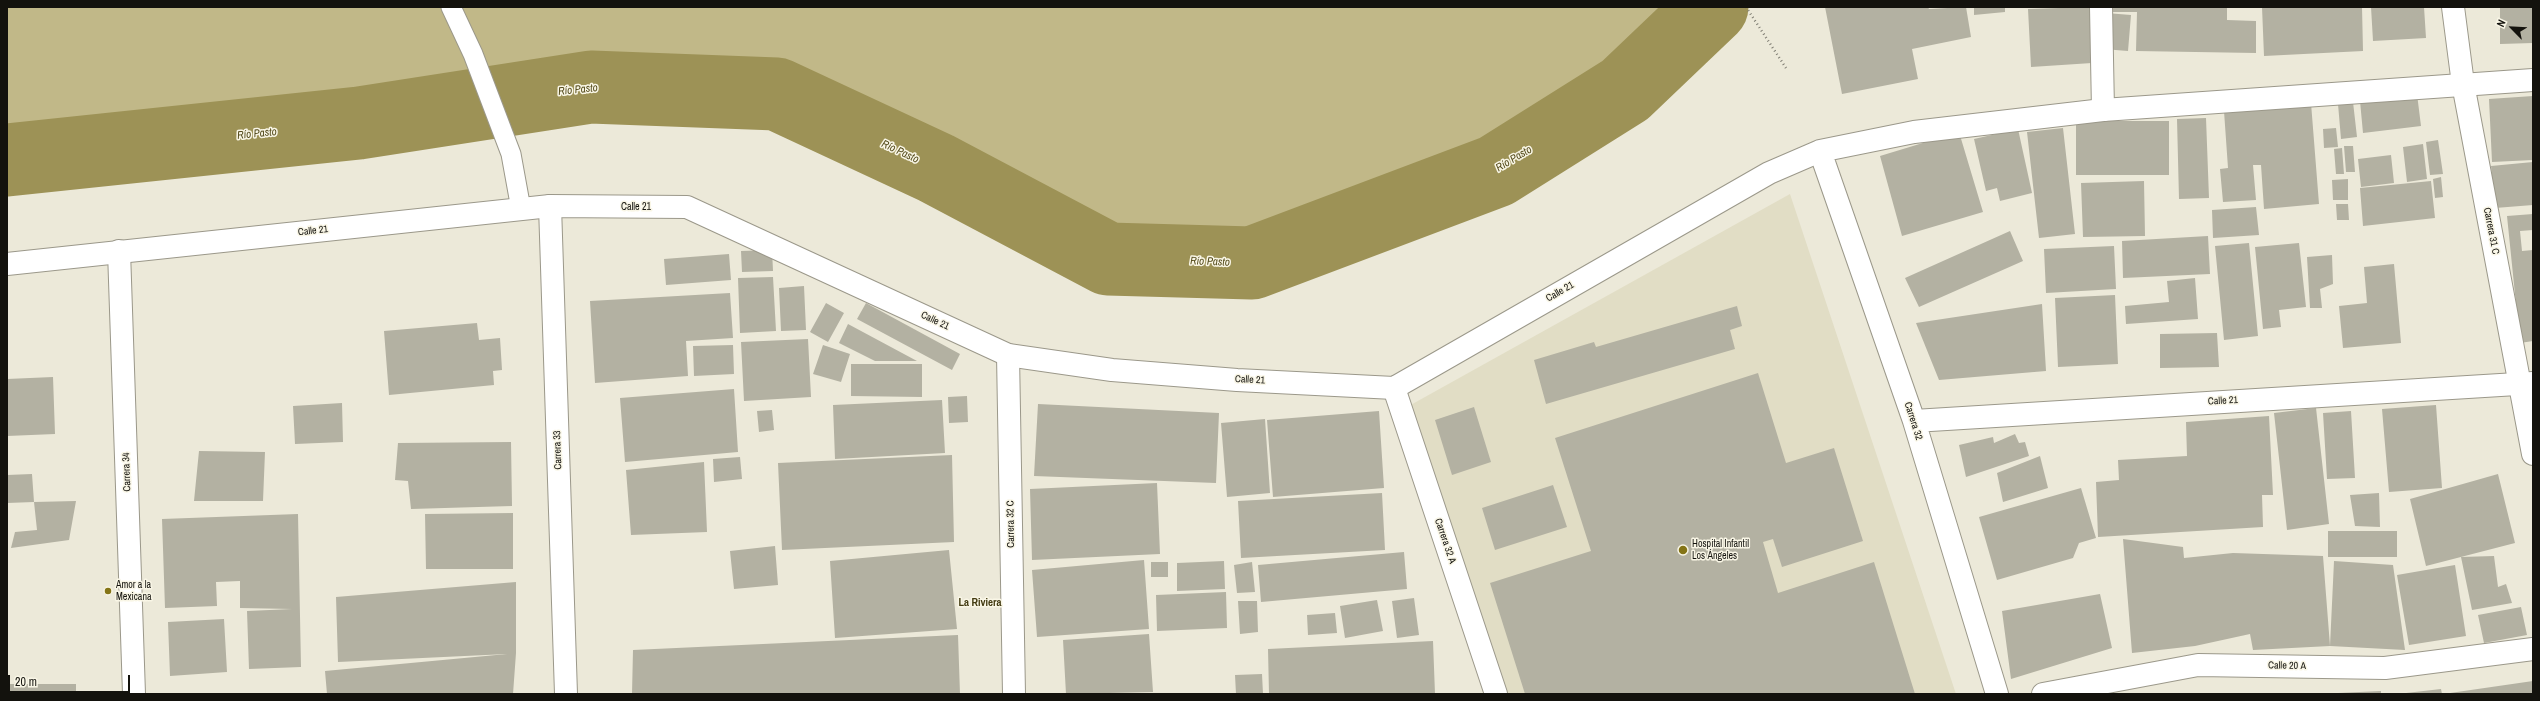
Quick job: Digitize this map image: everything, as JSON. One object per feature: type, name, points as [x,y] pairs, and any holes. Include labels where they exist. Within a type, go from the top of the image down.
[{"type":"street","points":[[2101,7],[2103,110]]},
{"type":"street","name":"Carrera 31 C","points":[[2453,7],[2463,84],[2527,383],[2533,454]]},
{"type":"street","name":"Calle 21","points":[[7,264],[119,250],[550,206],[687,207],[1008,355],[1112,370],[1237,380],[1394,388],[1769,173],[1820,151],[1914,132],[2103,110],[2533,80]]},
{"type":"street","name":"Carrera 32","points":[[1820,151],[1914,421],[1997,694]]},
{"type":"street","name":"Carrera 33","points":[[550,206],[566,694]]},
{"type":"street","name":"Carrera 34","points":[[119,250],[134,694]]},
{"type":"street","name":"Carrera 32 C","points":[[1008,355],[1014,694]]},
{"type":"street","name":"Calle 21","points":[[1914,421],[2527,383]]},
{"type":"street","name":"Carrera 32 A","points":[[1394,388],[1496,694]]},
{"type":"street","name":"Calle 20 A","points":[[2043,694],[2198,665],[2385,668],[2533,649]]},
{"type":"lane","points":[[451,7],[473,54],[510,154],[521,209]]},
{"type":"path","points":[[1746,7],[1786,68]]},
{"type":"shaded area","points":[[7,7],[1712,7],[1625,90],[1496,171],[1252,263],[1108,259],[936,168],[777,94],[591,87],[359,123],[7,160]]},
{"type":"shaded area","name":"Hospital Infantil Los Ángeles","points":[[1790,194],[1956,694],[1506,694],[1407,407]]},
{"type":"building","points":[[1825,7],[1928,7],[1929,9],[1966,7],[1971,37],[1912,49],[1918,79],[1842,94]]},
{"type":"building","points":[[1974,7],[2005,7],[2005,12],[1974,15]]},
{"type":"building","points":[[2090,7],[2092,63],[2031,67],[2028,9]]},
{"type":"building","points":[[2110,7],[2227,7],[2227,20],[2256,21],[2256,53],[2136,51],[2137,12],[2110,12]]},
{"type":"building","points":[[2262,7],[2362,7],[2363,51],[2264,56]]},
{"type":"building","points":[[2371,7],[2424,7],[2426,38],[2373,41]]},
{"type":"building","points":[[2500,7],[2533,7],[2533,43],[2500,44]]},
{"type":"building","points":[[2106,13],[2131,15],[2128,51],[2103,49]]},
{"type":"building","points":[[2417,94],[2421,126],[2363,133],[2360,101]]},
{"type":"building","points":[[2533,96],[2533,160],[2492,162],[2489,99]]},
{"type":"building","points":[[2353,102],[2357,137],[2341,139],[2338,104]]},
{"type":"building","points":[[2311,103],[2319,204],[2264,209],[2261,165],[2253,165],[2256,200],[2223,202],[2220,169],[2228,168],[2224,111]]},
{"type":"building","points":[[2206,118],[2209,198],[2179,199],[2177,119]]},
{"type":"building","points":[[2076,121],[2169,121],[2169,175],[2076,175]]},
{"type":"building","points":[[2063,128],[2075,234],[2039,238],[2027,132]]},
{"type":"building","points":[[2336,128],[2338,147],[2324,148],[2323,129]]},
{"type":"building","points":[[2018,129],[2032,193],[2000,201],[1997,188],[1986,191],[1974,139]]},
{"type":"building","points":[[1959,132],[1983,212],[1902,236],[1880,156]]},
{"type":"building","points":[[2438,140],[2443,174],[2430,175],[2426,142]]},
{"type":"building","points":[[2423,144],[2427,179],[2407,182],[2403,147]]},
{"type":"building","points":[[2344,146],[2353,146],[2355,172],[2346,172]]},
{"type":"building","points":[[2342,148],[2344,174],[2336,174],[2334,149]]},
{"type":"building","points":[[2391,155],[2394,183],[2361,187],[2358,159]]},
{"type":"building","points":[[2533,162],[2533,205],[2495,208],[2491,166]]},
{"type":"building","points":[[2441,177],[2443,197],[2435,198],[2433,179]]},
{"type":"building","points":[[2348,179],[2348,200],[2333,200],[2332,180]]},
{"type":"building","points":[[2144,181],[2145,236],[2083,237],[2081,183]]},
{"type":"building","points":[[2431,181],[2435,218],[2363,226],[2360,188]]},
{"type":"building","points":[[2336,204],[2348,204],[2349,220],[2337,220]]},
{"type":"building","points":[[2256,207],[2259,235],[2213,238],[2212,210]]},
{"type":"building","points":[[2533,214],[2533,230],[2520,231],[2522,251],[2533,250],[2533,341],[2520,343],[2507,216]]},
{"type":"building","points":[[2010,231],[2023,261],[1919,307],[1905,278]]},
{"type":"building","points":[[2208,236],[2210,274],[2123,278],[2122,241]]},
{"type":"building","points":[[2249,243],[2258,336],[2224,340],[2215,246]]},
{"type":"building","points":[[2299,243],[2306,307],[2279,310],[2281,327],[2263,329],[2255,247]]},
{"type":"building","points":[[2114,246],[2116,289],[2046,293],[2044,249]]},
{"type":"building","points":[[772,250],[773,271],[742,272],[741,251]]},
{"type":"building","points":[[729,254],[731,280],[666,285],[664,259]]},
{"type":"building","points":[[2332,255],[2333,284],[2320,289],[2322,308],[2310,308],[2307,257]]},
{"type":"building","points":[[2394,264],[2401,343],[2343,348],[2339,306],[2367,303],[2364,267]]},
{"type":"building","points":[[773,277],[776,331],[740,333],[738,278]]},
{"type":"building","points":[[2195,278],[2198,319],[2126,324],[2125,306],[2169,302],[2167,281]]},
{"type":"building","points":[[804,286],[806,330],[781,331],[779,288]]},
{"type":"building","points":[[730,293],[733,338],[686,341],[688,376],[595,383],[590,301]]},
{"type":"building","points":[[2115,295],[2118,364],[2058,367],[2055,298]]},
{"type":"building","points":[[826,303],[844,313],[828,342],[810,332]]},
{"type":"building","points":[[866,303],[960,354],[952,370],[857,319]]},
{"type":"building","points":[[2042,304],[2046,371],[1939,380],[1916,323]]},
{"type":"building","points":[[1737,306],[1742,326],[1730,330],[1735,349],[1546,404],[1534,360],[1594,342],[1596,347]]},
{"type":"building","points":[[477,323],[479,340],[500,338],[502,370],[493,371],[494,385],[389,395],[384,331]]},
{"type":"building","points":[[848,324],[917,361],[875,361],[839,343]]},
{"type":"building","points":[[2217,333],[2219,367],[2160,368],[2160,334]]},
{"type":"building","points":[[808,339],[811,397],[744,401],[741,342]]},
{"type":"building","points":[[733,345],[734,374],[694,376],[693,346]]},
{"type":"building","points":[[823,345],[850,354],[841,382],[813,374]]},
{"type":"building","points":[[851,364],[922,364],[922,397],[851,396]]},
{"type":"building","points":[[1758,373],[1786,463],[1834,448],[1863,541],[1782,567],[1773,539],[1763,542],[1778,593],[1874,562],[1915,694],[1525,694],[1490,583],[1591,551],[1555,438]]},
{"type":"building","points":[[53,377],[55,434],[7,436],[7,379]]},
{"type":"building","points":[[734,389],[738,452],[625,462],[620,398]]},
{"type":"building","points":[[967,396],[968,422],[949,423],[948,397]]},
{"type":"building","points":[[942,400],[945,453],[835,459],[833,405]]},
{"type":"building","points":[[342,403],[343,442],[295,444],[293,406]]},
{"type":"building","points":[[1038,404],[1219,413],[1216,483],[1034,476]]},
{"type":"building","points":[[2436,405],[2442,488],[2389,492],[2382,409]]},
{"type":"building","points":[[1474,407],[1491,462],[1452,475],[1435,420]]},
{"type":"building","points":[[2316,408],[2329,524],[2287,530],[2274,413]]},
{"type":"building","points":[[772,410],[774,430],[759,432],[757,411]]},
{"type":"building","points":[[1379,411],[1384,488],[1273,497],[1267,420]]},
{"type":"building","points":[[2351,411],[2355,478],[2327,479],[2323,413]]},
{"type":"building","points":[[2269,416],[2273,495],[2262,495],[2263,527],[2098,537],[2096,482],[2119,480],[2118,460],[2187,456],[2186,422]]},
{"type":"building","points":[[1265,419],[1270,493],[1227,497],[1221,423]]},
{"type":"building","points":[[2015,434],[2019,443],[2025,442],[2029,456],[1966,477],[1959,445],[1993,437],[1994,443]]},
{"type":"building","points":[[511,442],[512,506],[411,509],[408,481],[395,480],[398,443]]},
{"type":"building","points":[[199,451],[265,452],[263,501],[194,501]]},
{"type":"building","points":[[952,455],[954,542],[782,550],[778,463]]},
{"type":"building","points":[[2040,456],[2048,488],[2003,502],[1997,473]]},
{"type":"building","points":[[740,457],[742,479],[714,482],[713,459]]},
{"type":"building","points":[[704,462],[707,532],[631,535],[626,470]]},
{"type":"building","points":[[32,474],[34,502],[7,503],[7,475]]},
{"type":"building","points":[[2498,474],[2515,543],[2426,566],[2410,499]]},
{"type":"building","points":[[1157,483],[1160,554],[1032,560],[1030,489]]},
{"type":"building","points":[[1553,485],[1567,527],[1495,550],[1482,508]]},
{"type":"building","points":[[2081,488],[2096,538],[2079,543],[2073,558],[1997,580],[1979,517]]},
{"type":"building","points":[[1382,493],[1385,550],[1241,558],[1238,501]]},
{"type":"building","points":[[2379,493],[2380,527],[2355,526],[2350,495]]},
{"type":"building","points":[[76,501],[69,540],[11,548],[15,532],[37,530],[34,502]]},
{"type":"building","points":[[513,513],[513,569],[426,569],[425,514]]},
{"type":"building","points":[[298,514],[301,667],[249,669],[247,611],[292,609],[240,608],[240,581],[216,582],[217,606],[165,608],[162,519]]},
{"type":"building","points":[[2328,531],[2397,531],[2397,557],[2328,557]]},
{"type":"building","points":[[2123,539],[2183,547],[2184,558],[2233,553],[2323,556],[2330,646],[2253,650],[2250,634],[2195,646],[2132,653]]},
{"type":"building","points":[[775,546],[778,585],[734,589],[730,551]]},
{"type":"building","points":[[949,550],[957,629],[835,638],[830,561]]},
{"type":"building","points":[[1404,552],[1407,589],[1261,602],[1258,565]]},
{"type":"building","points":[[2494,556],[2498,587],[2506,584],[2512,603],[2472,610],[2461,557]]},
{"type":"building","points":[[1144,560],[1149,629],[1037,637],[1032,570]]},
{"type":"building","points":[[1224,561],[1225,589],[1177,591],[1177,563]]},
{"type":"building","points":[[2334,561],[2393,565],[2405,650],[2330,646]]},
{"type":"building","points":[[1151,562],[1168,562],[1168,577],[1151,577]]},
{"type":"building","points":[[1252,562],[1255,592],[1237,593],[1234,565]]},
{"type":"building","points":[[2455,565],[2466,636],[2409,645],[2397,575]]},
{"type":"building","points":[[516,582],[516,653],[513,694],[327,694],[325,671],[507,654],[338,662],[336,597]]},
{"type":"building","points":[[1226,592],[1227,628],[1157,631],[1156,595]]},
{"type":"building","points":[[2100,594],[2112,648],[2011,679],[2002,611]]},
{"type":"building","points":[[1414,598],[1419,635],[1397,638],[1392,601]]},
{"type":"building","points":[[1377,600],[1383,631],[1345,638],[1340,606]]},
{"type":"building","points":[[1238,601],[1257,601],[1258,632],[1240,634]]},
{"type":"building","points":[[2521,607],[2527,635],[2484,643],[2478,615]]},
{"type":"building","points":[[1335,613],[1337,633],[1308,635],[1307,615]]},
{"type":"building","points":[[224,619],[227,672],[170,676],[168,622]]},
{"type":"building","points":[[1149,634],[1153,692],[1066,694],[1063,640]]},
{"type":"building","points":[[958,635],[960,694],[632,694],[633,650]]},
{"type":"building","points":[[1433,641],[1435,694],[1269,694],[1268,649]]},
{"type":"building","points":[[1262,674],[1263,694],[1236,694],[1235,675]]},
{"type":"building","points":[[2533,681],[2533,694],[2450,694],[2450,693]]},
{"type":"building","points":[[7,684],[76,684],[76,694],[7,694]]},
{"type":"building","points":[[2441,689],[2442,694],[2406,694],[2406,693]]},
{"type":"building","points":[[2381,691],[2381,694],[2338,694],[2338,693]]},
{"type":"waterway","name":"Río Pasto","points":[[7,160],[359,123],[591,87],[777,94],[936,168],[1108,259],[1252,263],[1496,171],[1625,90],[1712,7]]},
{"type":"place","name":"Hospital Infantil Los Ángeles","points":[[1683,550]]},
{"type":"place","name":"Amor a la Mexicana","points":[[108,591]]},
{"type":"district","name":"La Riviera","points":[[980,603]]}]
